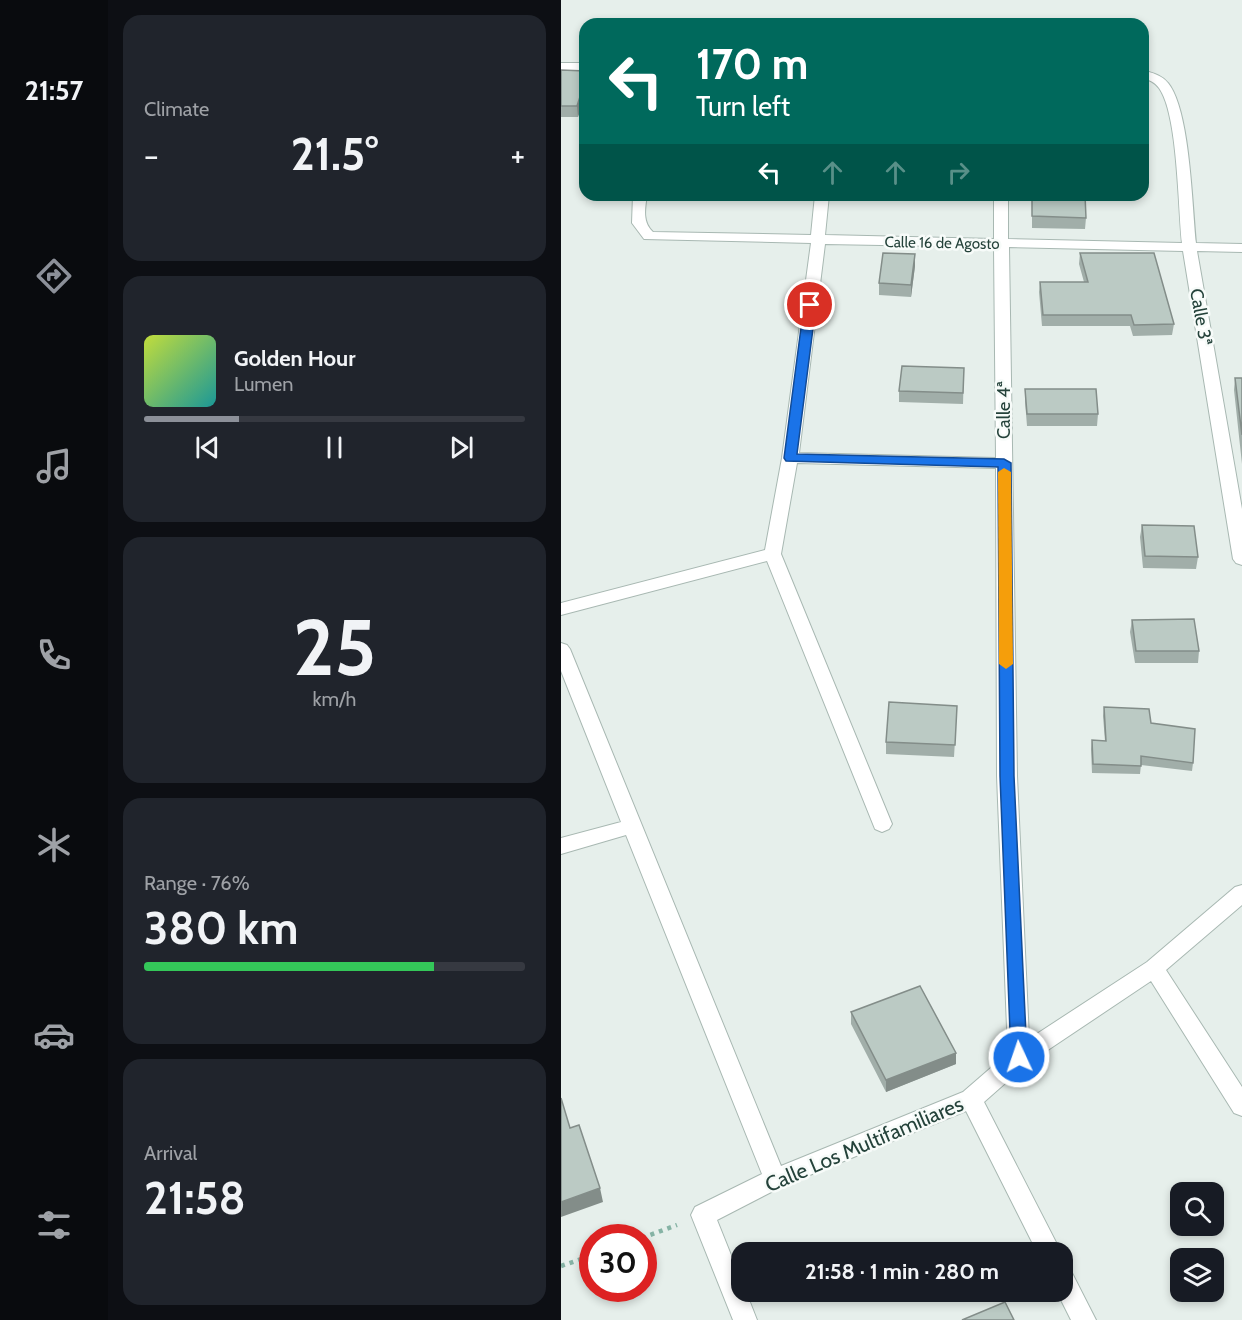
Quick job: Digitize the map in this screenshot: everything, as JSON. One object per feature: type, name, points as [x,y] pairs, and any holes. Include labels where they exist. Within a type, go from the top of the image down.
[{"type":"street","points":[[561,67],[579,67]]},
{"type":"street","name":"Calle 3ª","points":[[1150,76],[1167,90],[1177,128],[1185,180],[1189,248],[1242,559]]},
{"type":"street","name":"Calle 16 de Agosto","points":[[639,201],[637,219],[642,232],[649,236],[1003,245],[1242,248]]},
{"type":"street","points":[[821,201],[790,458],[773,554],[882,824]]},
{"type":"street","name":"Calle 4ª","points":[[1001,201],[1007,776],[1019,1057]]},
{"type":"street","points":[[790,458],[1004,463]]},
{"type":"street","points":[[561,609],[773,554]]},
{"type":"street","points":[[561,649],[775,1179]]},
{"type":"street","points":[[561,846],[632,826]]},
{"type":"street","name":"Calle Los Multifamiliares","points":[[703,1215],[775,1179],[971,1099],[1019,1057],[1154,968],[1242,893]]},
{"type":"street","points":[[1154,968],[1242,1106]]},
{"type":"street","points":[[971,1099],[1044,1242]]},
{"type":"street","points":[[703,1215],[745,1320]]},
{"type":"street","points":[[1073,1298],[1084,1320]]},
{"type":"path","points":[[657,1232],[703,1215]]},
{"type":"path","points":[[561,1266],[579,1260]]},
{"type":"building","points":[[561,70],[579,71],[577,106],[561,106]]},
{"type":"building","points":[[1032,201],[1085,201],[1086,218],[1032,216]]},
{"type":"building","points":[[883,253],[915,254],[911,285],[879,283]]},
{"type":"building","points":[[1080,253],[1154,253],[1174,324],[1134,325],[1131,315],[1043,315],[1040,282],[1088,282]]},
{"type":"building","points":[[902,366],[964,368],[963,393],[899,391]]},
{"type":"building","points":[[1235,378],[1242,378],[1242,435]]},
{"type":"building","points":[[1025,389],[1096,389],[1098,414],[1027,414]]},
{"type":"building","points":[[1142,525],[1194,526],[1198,557],[1145,556]]},
{"type":"building","points":[[1194,619],[1199,651],[1136,651],[1132,620]]},
{"type":"building","points":[[889,702],[957,706],[955,745],[886,742]]},
{"type":"building","points":[[1104,707],[1149,709],[1151,723],[1195,729],[1193,763],[1141,756],[1141,766],[1093,764],[1092,740],[1106,741]]},
{"type":"building","points":[[920,986],[956,1053],[886,1080],[851,1012]]},
{"type":"building","points":[[561,1098],[570,1128],[579,1125],[600,1188],[561,1202]]},
{"type":"building","points":[[1005,1302],[1014,1320],[962,1320]]},
{"type":"slow traffic","points":[[1004,472],[1006,664]]},
{"type":"route","points":[[810,305],[790,458],[1004,463],[1007,776],[1019,1057]]}]
